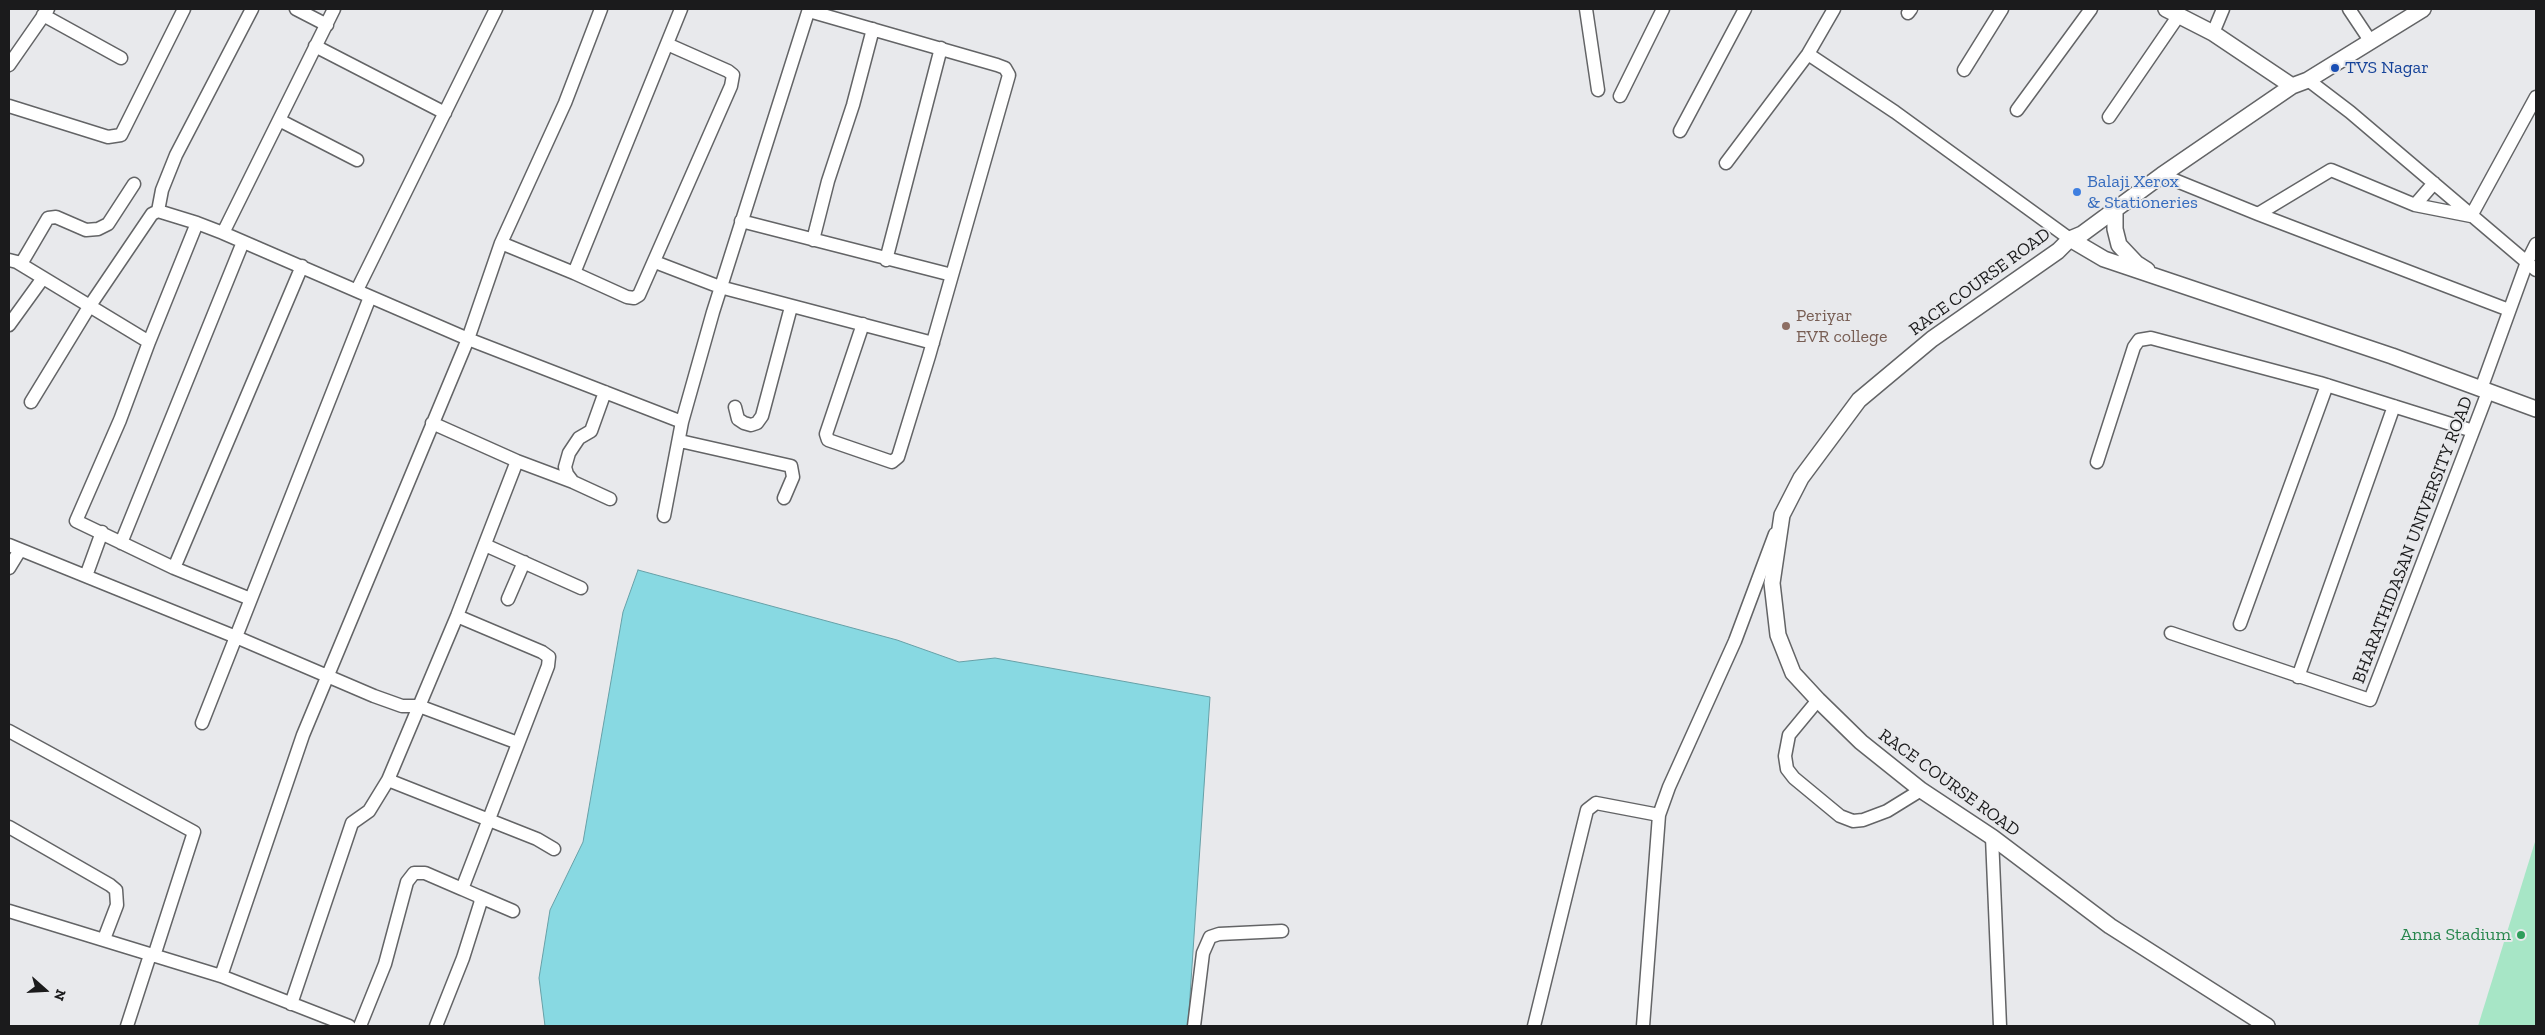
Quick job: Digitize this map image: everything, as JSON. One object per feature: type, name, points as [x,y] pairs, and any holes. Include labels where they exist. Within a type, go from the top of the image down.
[{"type":"main road","name":"RACE COURSE ROAD","points":[[2267,1026],[2110,926],[1992,837],[1921,790],[1861,742],[1818,700],[1794,673],[1778,635],[1772,583],[1782,515],[1801,478],[1859,400],[1932,339],[2058,251],[2070,239],[2082,234],[2162,175],[2292,86],[2308,80],[2423,9]]},
{"type":"main road","points":[[2172,12],[2213,33],[2292,86]]},
{"type":"main road","points":[[2115,209],[2115,229],[2119,245],[2136,263],[2160,277]]},
{"type":"main road","points":[[2070,239],[2104,259],[2392,356],[2536,409]]},
{"type":"street","points":[[158,211],[162,190],[176,155],[252,9]]},
{"type":"street","points":[[296,9],[327,26]]},
{"type":"street","points":[[223,233],[334,9]]},
{"type":"street","points":[[357,290],[496,9]]},
{"type":"street","points":[[221,976],[303,735],[468,339],[501,243],[565,103],[602,9]]},
{"type":"street","points":[[574,274],[681,9]]},
{"type":"street","points":[[1586,9],[1598,90]]},
{"type":"street","points":[[1620,96],[1663,9]]},
{"type":"street","points":[[1680,131],[1744,9]]},
{"type":"street","points":[[1726,163],[1808,54],[1834,9]]},
{"type":"street","points":[[1964,70],[2002,9]]},
{"type":"street","points":[[2017,110],[2091,9]]},
{"type":"street","points":[[2213,33],[2223,9]]},
{"type":"street","points":[[2349,9],[2371,42]]},
{"type":"street","points":[[9,106],[108,137],[121,135],[181,10]]},
{"type":"street","points":[[664,516],[680,441],[682,422],[720,287],[809,10],[997,64],[1005,68],[1009,74],[933,343],[898,457],[892,462],[828,440],[826,434],[863,324]]},
{"type":"street","points":[[9,65],[45,12],[121,58]]},
{"type":"street","points":[[2110,116],[2172,12]]},
{"type":"street","points":[[814,240],[828,181],[853,105],[873,29]]},
{"type":"street","points":[[501,243],[634,298],[643,289],[734,79],[728,71],[667,44]]},
{"type":"street","points":[[315,46],[445,113]]},
{"type":"street","points":[[886,260],[941,48]]},
{"type":"street","points":[[1808,54],[1888,107],[2070,239]]},
{"type":"street","points":[[2308,80],[2350,112],[2532,266]]},
{"type":"street","points":[[2471,216],[2536,97]]},
{"type":"street","points":[[279,120],[357,160]]},
{"type":"street","points":[[2258,214],[2331,170],[2415,205],[2471,216]]},
{"type":"street","points":[[2162,175],[2258,214],[2509,310]]},
{"type":"street","points":[[134,184],[108,224],[98,229],[86,230],[56,218],[48,218],[15,262],[149,342]]},
{"type":"street","points":[[2415,205],[2434,184]]},
{"type":"street","points":[[31,402],[89,307],[152,214],[158,211],[223,233],[468,339],[682,422]]},
{"type":"street","points":[[741,221],[886,260],[952,275]]},
{"type":"street","points":[[197,224],[149,342],[120,420],[76,521],[174,568],[248,598]]},
{"type":"street","points":[[121,543],[243,242]]},
{"type":"street","name":"BHARATHIDASAN UNIVERSITY ROAD","points":[[2171,633],[2370,700],[2473,431],[2509,310],[2532,266],[2536,244]]},
{"type":"street","points":[[655,262],[720,287],[933,343]]},
{"type":"street","points":[[174,568],[302,266]]},
{"type":"street","points":[[9,325],[43,278]]},
{"type":"street","points":[[202,723],[370,298]]},
{"type":"street","points":[[734,407],[738,419],[744,423],[751,425],[758,423],[765,406],[791,307]]},
{"type":"street","points":[[2097,462],[2134,347],[2139,340],[2151,338],[2326,385],[2473,431]]},
{"type":"street","points":[[2240,624],[2326,385]]},
{"type":"street","points":[[573,482],[567,474],[565,467],[569,453],[579,438],[591,431],[605,392]]},
{"type":"street","points":[[2298,677],[2394,406]]},
{"type":"street","points":[[432,423],[517,462],[573,482],[610,500]]},
{"type":"street","points":[[680,441],[791,466],[793,477],[784,498]]},
{"type":"street","points":[[291,1004],[352,823],[369,811],[388,780],[457,616],[517,462]]},
{"type":"street","points":[[1643,1026],[1659,816],[1669,787],[1735,641],[1782,515]]},
{"type":"street","points":[[86,576],[102,532]]},
{"type":"street","points":[[485,545],[581,588]]},
{"type":"street","points":[[9,568],[15,547],[236,637],[327,678],[402,706],[419,706],[518,743]]},
{"type":"street","points":[[508,600],[524,562]]},
{"type":"street","points":[[457,616],[542,652],[549,657],[548,666],[462,889]]},
{"type":"street","points":[[1818,700],[1789,735],[1784,756],[1787,770],[1794,778],[1840,816],[1853,821],[1863,820],[1887,811],[1921,790]]},
{"type":"street","points":[[9,731],[194,832],[127,1026]]},
{"type":"street","points":[[388,780],[489,820],[554,849]]},
{"type":"street","points":[[1534,1026],[1587,810],[1596,802],[1659,816]]},
{"type":"street","points":[[9,827],[110,884],[116,890],[117,904],[104,939]]},
{"type":"street","points":[[1992,837],[2000,1026]]},
{"type":"street","points":[[360,1026],[385,964],[407,882],[414,873],[425,874],[513,910]]},
{"type":"street","points":[[436,1026],[479,908],[481,901],[478,896]]},
{"type":"street","points":[[9,911],[221,976],[349,1026]]},
{"type":"street","points":[[1194,1026],[1203,953],[1210,937],[1225,933],[1282,931]]},
{"type":"green space","name":"Anna Stadium","points":[[2536,839],[2536,1026],[2478,1026],[2534,845]]},
{"type":"water","points":[[638,570],[897,640],[959,662],[995,658],[1210,697],[1188,1026],[545,1026],[539,978],[550,910],[583,842],[623,612]]},
{"type":"place","name":"TVS Nagar","points":[[2335,68]]},
{"type":"place","name":"Balaji Xerox & Stationeries","points":[[2077,192]]},
{"type":"place","name":"Periyar EVR college","points":[[1786,326]]},
{"type":"place","name":"Anna Stadium","points":[[2521,935]]}]
